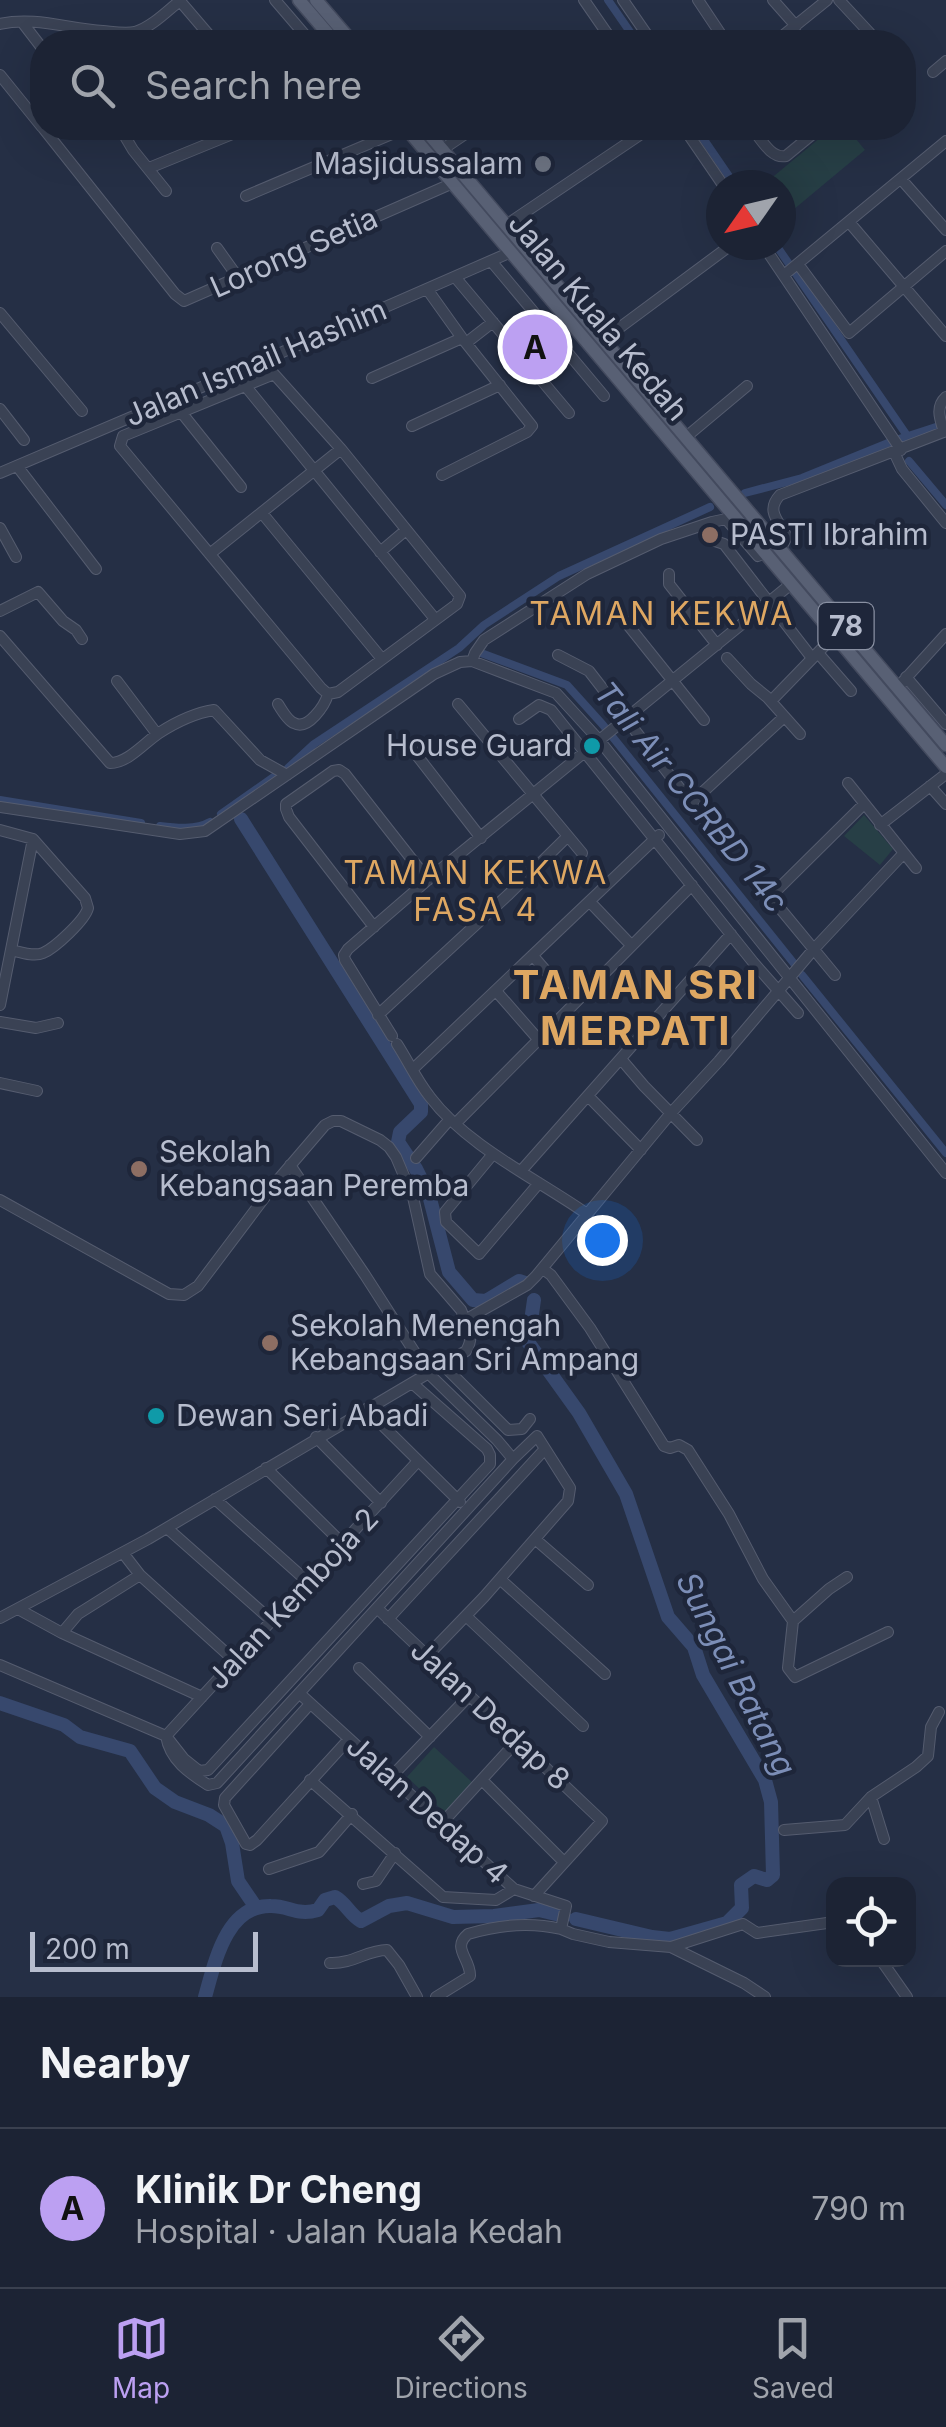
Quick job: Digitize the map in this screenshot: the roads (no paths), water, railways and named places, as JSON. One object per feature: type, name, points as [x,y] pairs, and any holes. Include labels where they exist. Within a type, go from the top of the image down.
[{"type":"main road","points":[[306,1],[327,30]]},
{"type":"main road","points":[[306,1],[339,30]]},
{"type":"main road","name":"Jalan Kuala Kedah","points":[[416,140],[511,252],[686,437],[711,478]]},
{"type":"main road","name":"Jalan Kuala Kedah","points":[[434,140],[598,345],[740,513],[780,550],[885,674],[901,682],[946,745]]},
{"type":"main road","name":"Jalan Kuala Kedah","points":[[740,513],[764,554],[946,771]]},
{"type":"main road","points":[[885,674],[946,755]]},
{"type":"street","points":[[138,30],[181,0],[205,30]]},
{"type":"street","points":[[275,0],[300,30]]},
{"type":"street","points":[[584,0],[605,30]]},
{"type":"street","points":[[623,0],[644,30]]},
{"type":"street","points":[[698,0],[718,30]]},
{"type":"street","points":[[773,0],[796,26]]},
{"type":"street","points":[[791,30],[827,0]]},
{"type":"street","points":[[839,0],[867,30]]},
{"type":"street","points":[[0,24],[22,22],[80,30]]},
{"type":"street","points":[[22,22],[30,32]]},
{"type":"street","points":[[933,72],[946,61]]},
{"type":"street","points":[[0,76],[30,112]]},
{"type":"street","name":"Lorong Setia","points":[[53,140],[184,301],[453,183]]},
{"type":"street","points":[[127,140],[166,191]]},
{"type":"street","points":[[150,168],[218,140]]},
{"type":"street","points":[[246,196],[378,140]]},
{"type":"street","points":[[443,150],[457,140]]},
{"type":"street","points":[[506,225],[632,140]]},
{"type":"street","points":[[692,140],[713,170]]},
{"type":"street","points":[[762,140],[781,158],[805,140]]},
{"type":"street","points":[[792,269],[946,141]]},
{"type":"street","points":[[901,179],[946,230]]},
{"type":"street","points":[[849,222],[946,336]]},
{"type":"street","points":[[217,248],[237,276]]},
{"type":"street","name":"Jalan Ismail Hashim","points":[[0,473],[511,252]]},
{"type":"street","points":[[782,260],[849,333],[946,252]]},
{"type":"street","points":[[578,364],[711,260]]},
{"type":"street","points":[[491,261],[604,396]]},
{"type":"street","points":[[792,269],[895,448],[902,469],[946,523]]},
{"type":"street","points":[[456,276],[569,413]]},
{"type":"street","points":[[427,289],[531,423],[531,429],[442,475]]},
{"type":"street","points":[[0,313],[82,410]]},
{"type":"street","points":[[372,378],[464,340],[492,322]]},
{"type":"street","points":[[237,372],[436,619]]},
{"type":"street","points":[[274,374],[460,596],[456,604],[338,692],[328,694],[122,450],[120,442],[124,436],[274,374]]},
{"type":"street","points":[[412,426],[500,385]]},
{"type":"street","points":[[686,437],[747,386]]},
{"type":"street","points":[[780,550],[787,537],[772,508],[780,494],[945,432],[938,409],[946,397]]},
{"type":"street","points":[[0,409],[24,440]]},
{"type":"street","points":[[181,412],[241,487]]},
{"type":"street","points":[[212,554],[341,450]]},
{"type":"street","points":[[17,466],[96,569]]},
{"type":"street","points":[[262,513],[382,658]]},
{"type":"street","points":[[472,661],[484,640],[549,596],[661,539],[726,519],[758,556],[764,554]]},
{"type":"street","points":[[0,528],[16,556]]},
{"type":"street","points":[[380,552],[406,530]]},
{"type":"street","points":[[714,542],[724,544],[769,602],[851,691]]},
{"type":"street","points":[[668,574],[670,584],[717,645]]},
{"type":"street","points":[[586,1214],[493,1154],[430,1097],[344,955],[428,880],[791,584]]},
{"type":"street","points":[[0,611],[38,592],[82,639]]},
{"type":"street","points":[[616,610],[704,720]]},
{"type":"street","points":[[946,634],[901,682],[946,724]]},
{"type":"street","points":[[0,636],[106,761],[119,763],[157,734],[214,710],[260,760],[287,775]]},
{"type":"street","points":[[771,702],[834,636]]},
{"type":"street","points":[[558,656],[589,671],[709,826]]},
{"type":"street","points":[[727,658],[800,734]]},
{"type":"street","points":[[0,807],[194,834],[214,827],[451,665],[472,661],[556,692],[606,734],[666,826],[946,1173]]},
{"type":"street","points":[[118,681],[157,734]]},
{"type":"street","points":[[278,704],[298,725],[311,720],[326,703],[328,694]]},
{"type":"street","points":[[458,704],[582,853]]},
{"type":"street","points":[[519,719],[534,707],[552,710],[798,1013]]},
{"type":"street","points":[[692,802],[784,716]]},
{"type":"street","points":[[404,740],[481,838]]},
{"type":"street","points":[[374,927],[289,817],[286,804],[339,770],[428,880]]},
{"type":"street","points":[[880,825],[946,771]]},
{"type":"street","points":[[848,783],[916,868]]},
{"type":"street","points":[[930,786],[946,804]]},
{"type":"street","points":[[770,897],[864,804]]},
{"type":"street","points":[[413,1069],[655,841],[666,826]]},
{"type":"street","points":[[0,830],[33,838],[85,898],[88,913],[43,953],[11,950]]},
{"type":"street","points":[[378,1015],[566,837]]},
{"type":"street","points":[[0,1005],[33,838]]},
{"type":"street","points":[[464,1320],[546,1276],[586,1214],[900,849]]},
{"type":"street","points":[[755,878],[835,974]]},
{"type":"street","points":[[416,1158],[692,885]]},
{"type":"street","points":[[590,902],[630,946]]},
{"type":"street","points":[[521,1172],[730,934]]},
{"type":"street","points":[[533,956],[574,1003]]},
{"type":"street","points":[[496,991],[538,1038]]},
{"type":"street","points":[[0,1022],[36,1028],[58,1022]]},
{"type":"street","points":[[622,1059],[697,1140]]},
{"type":"street","points":[[0,1083],[37,1090]]},
{"type":"street","points":[[589,1097],[641,1150]]},
{"type":"street","points":[[0,1618],[215,1500],[466,1350],[470,1344],[470,1330],[461,1310],[430,1274],[413,1197],[396,1157],[389,1147],[341,1122],[325,1125],[198,1286],[184,1295],[169,1294],[1,1204]]},
{"type":"street","points":[[493,1154],[445,1212],[446,1222],[479,1254],[539,1184]]},
{"type":"street","points":[[290,1165],[428,1373],[513,1458]]},
{"type":"street","points":[[546,1276],[590,1328],[664,1446],[679,1444],[688,1450],[729,1514],[763,1580],[793,1621],[788,1668],[795,1677],[888,1632]]},
{"type":"street","points":[[442,1364],[508,1430],[522,1429],[530,1420]]},
{"type":"street","points":[[0,1665],[166,1736],[199,1771],[208,1770],[490,1464],[490,1454],[469,1431],[412,1383]]},
{"type":"street","points":[[470,1414],[480,1404]]},
{"type":"street","points":[[366,1410],[468,1510]]},
{"type":"street","points":[[497,1440],[508,1430]]},
{"type":"street","points":[[166,1736],[170,1753],[180,1764],[214,1786],[537,1436],[570,1492],[568,1501],[427,1656]]},
{"type":"street","points":[[316,1438],[381,1503]]},
{"type":"street","points":[[388,1620],[545,1448]]},
{"type":"street","name":"Jalan Kemboja 2","points":[[166,1736],[418,1460]]},
{"type":"street","points":[[266,1468],[343,1544]]},
{"type":"street","points":[[215,1500],[308,1582]]},
{"type":"street","points":[[166,1528],[272,1621]]},
{"type":"street","points":[[536,1539],[588,1585]]},
{"type":"street","points":[[123,1553],[140,1576],[235,1661]]},
{"type":"street","points":[[62,1633],[78,1614],[140,1576]]},
{"type":"street","points":[[793,1621],[848,1577]]},
{"type":"street","points":[[500,1579],[605,1674]]},
{"type":"street","points":[[18,1609],[202,1696]]},
{"type":"street","name":"Jalan Dedap 8","points":[[378,1610],[602,1821],[564,1862]]},
{"type":"street","points":[[466,1616],[583,1726]]},
{"type":"street","points":[[358,1668],[430,1737]]},
{"type":"street","name":"Jalan Dedap 4","points":[[299,1693],[514,1888],[566,1906],[561,1929]]},
{"type":"street","points":[[392,1777],[469,1696]]},
{"type":"street","points":[[310,1704],[225,1798],[224,1805],[244,1842],[252,1844],[349,1739]]},
{"type":"street","points":[[784,1830],[844,1825],[870,1797],[928,1756],[931,1727],[939,1712]]},
{"type":"street","points":[[443,1822],[517,1741]]},
{"type":"street","points":[[310,1780],[444,1897],[496,1900],[514,1888]]},
{"type":"street","points":[[482,1780],[564,1862],[534,1896]]},
{"type":"street","points":[[870,1797],[884,1840]]},
{"type":"street","points":[[270,1868],[319,1852],[352,1814]]},
{"type":"street","points":[[363,1884],[376,1881],[395,1853]]},
{"type":"street","points":[[671,1947],[744,1924],[760,1933],[826,1923]]},
{"type":"street","points":[[436,1997],[470,1976],[470,1967],[460,1949],[468,1934],[534,1924],[609,1942],[671,1947],[744,1982],[765,1997]]},
{"type":"street","points":[[330,1963],[349,1962],[387,1950],[417,1997]]},
{"type":"street","points":[[886,1967],[907,1997]]},
{"type":"waterway","points":[[608,0],[629,30]]},
{"type":"waterway","points":[[704,140],[725,170]]},
{"type":"waterway","points":[[786,260],[908,437]]},
{"type":"waterway","points":[[745,493],[802,478],[939,426]]},
{"type":"waterway","points":[[909,461],[946,505]]},
{"type":"waterway","points":[[288,768],[314,744],[559,576],[710,507]]},
{"type":"waterway","name":"Tali Air CCRBD 14c","points":[[481,653],[567,685],[796,966]]},
{"type":"waterway","points":[[221,814],[275,776]]},
{"type":"waterway","points":[[0,800],[141,823]]},
{"type":"waterway","name":"Sungai Batang","points":[[241,819],[421,1104],[421,1112],[400,1132],[398,1142],[429,1195],[449,1272],[473,1300],[486,1301],[519,1281],[525,1283]]},
{"type":"waterway","points":[[160,826],[192,827],[210,822]]},
{"type":"waterway","name":"Tali Air CCRBD 14c","points":[[802,975],[946,1153]]},
{"type":"waterway","name":"Sungai Batang","points":[[534,1300],[528,1342],[579,1413],[626,1494],[668,1617],[694,1647],[703,1675],[765,1780],[771,1802],[773,1875],[767,1880],[754,1876],[741,1885],[742,1908],[727,1923],[670,1939],[576,1919]]},
{"type":"waterway","points":[[0,1703],[64,1725],[80,1737],[130,1751],[155,1788],[226,1826],[238,1881],[255,1906]]},
{"type":"waterway","name":"Sungai Batang","points":[[205,1997],[225,1938],[243,1915],[256,1908],[271,1906],[311,1912],[335,1897],[361,1921],[389,1906],[407,1903],[453,1917],[539,1910],[564,1916]]},
{"type":"place","name":"Masjidussalam","points":[[543,164]]},
{"type":"place","name":"Klinik Dr Cheng","points":[[535,347]]},
{"type":"place","name":"PASTI Ibrahim","points":[[710,535]]},
{"type":"place","name":"House Guard","points":[[592,746]]},
{"type":"place","name":"Sekolah Kebangsaan Peremba","points":[[139,1169]]},
{"type":"place","name":"Sekolah Menengah Kebangsaan Sri Ampang","points":[[270,1343]]},
{"type":"place","name":"Dewan Seri Abadi","points":[[156,1416]]},
{"type":"district","name":"TAMAN KEKWA","points":[[662,614]]},
{"type":"district","name":"TAMAN KEKWA FASA 4","points":[[476,892]]},
{"type":"district","name":"TAMAN SRI MERPATI","points":[[636,1008]]}]
